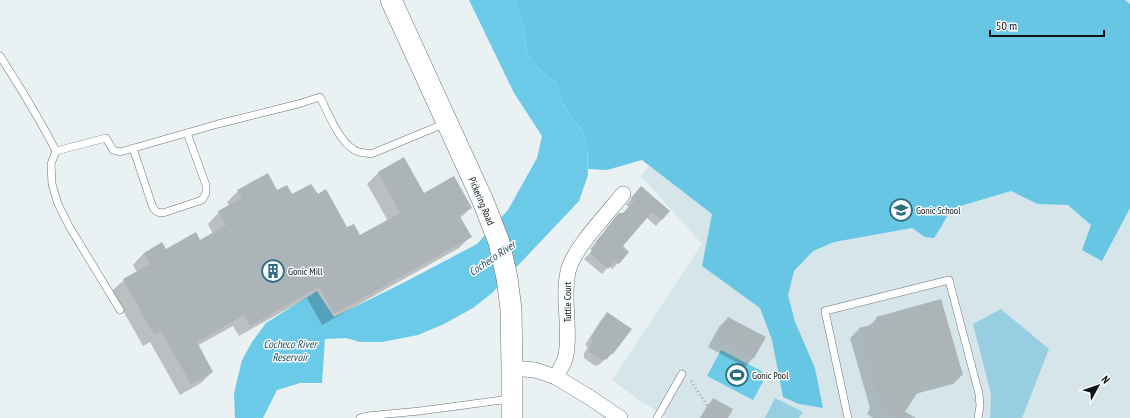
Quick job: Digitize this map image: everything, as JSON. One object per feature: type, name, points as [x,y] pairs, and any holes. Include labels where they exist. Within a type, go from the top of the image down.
[{"type":"main road","name":"Pickering Road","points":[[391,0],[491,220],[504,262],[511,309],[512,408]]},
{"type":"street","name":"Tuttle Court","points":[[556,377],[566,357],[566,285],[568,271],[573,258],[582,245],[623,194]]},
{"type":"street","points":[[512,368],[535,370],[556,377],[620,418]]},
{"type":"lane","points":[[0,56],[28,100],[56,151],[51,164],[52,184],[58,204],[69,226],[120,310]]},
{"type":"lane","points":[[56,151],[106,138],[113,150],[120,152],[320,97],[344,141],[351,148],[359,152],[371,154],[447,122]]},
{"type":"lane","points":[[133,148],[153,208],[157,212],[163,213],[202,200],[206,193],[206,185],[187,133]]},
{"type":"lane","points":[[848,418],[825,311],[948,280],[979,394],[980,406],[978,418]]},
{"type":"lane","points":[[657,418],[682,374]]},
{"type":"lane","points":[[360,418],[420,411],[512,408]]},
{"type":"path","points":[[690,380],[708,407]]},
{"type":"shaded area","name":"Gonic School","points":[[515,0],[1125,0],[1130,4],[1130,208],[1102,261],[1082,250],[1091,225],[1068,205],[1038,204],[1011,191],[957,207],[949,213],[934,238],[925,237],[912,228],[834,242],[813,251],[794,271],[788,295],[795,322],[815,368],[823,408],[799,404],[783,397],[772,340],[760,308],[702,266],[712,214],[642,160],[607,170],[588,169],[587,145],[581,128],[564,106],[556,83],[540,70],[527,54],[524,26]]},
{"type":"shaded area","name":"Gonic School","points":[[517,0],[1129,0],[1130,418],[667,418],[639,400],[612,380],[702,244],[641,176],[668,143]]},
{"type":"shaded area","points":[[1001,309],[1049,349],[1022,418],[990,418],[991,394],[973,324]]},
{"type":"shaded area","points":[[775,398],[803,412],[799,418],[765,418]]},
{"type":"water","points":[[469,0],[515,0],[524,26],[527,54],[540,70],[556,83],[564,106],[581,128],[587,145],[588,175],[579,201],[492,293],[473,308],[444,324],[418,335],[382,342],[360,342],[346,338],[325,339],[322,383],[300,383],[277,390],[263,418],[235,418],[234,393],[242,360],[252,342],[266,323],[317,291],[334,317],[477,244],[508,210],[537,158],[542,136],[514,93]]},
{"type":"water","name":"Gonic Pool","points":[[721,350],[767,374],[753,400],[707,376]]},
{"type":"building","name":"Gonic Mill","points":[[404,157],[424,193],[454,176],[472,208],[459,215],[472,237],[334,314],[319,287],[250,326],[244,315],[197,342],[213,372],[191,384],[161,331],[154,335],[123,279],[150,264],[144,253],[162,242],[166,249],[196,232],[200,240],[226,225],[218,211],[242,198],[237,190],[268,173],[277,190],[287,185],[292,194],[311,184],[318,194],[326,189],[347,227],[354,224],[360,235],[400,213],[378,172]]},
{"type":"building","points":[[641,186],[670,211],[662,220],[652,212],[623,246],[629,252],[619,264],[615,261],[608,269],[590,253],[597,244],[595,243],[613,220],[619,213],[623,213],[634,201],[631,198]]},
{"type":"building","points":[[941,299],[963,375],[921,387],[901,418],[896,418],[875,404],[879,398],[859,328],[878,323],[876,317]]},
{"type":"building","points":[[607,312],[632,329],[613,354],[611,353],[607,359],[602,360],[589,352],[589,346],[593,340],[590,339]]},
{"type":"building","points":[[728,317],[766,337],[754,358],[716,338]]},
{"type":"building","points":[[713,398],[733,409],[728,418],[702,418]]},
{"type":"place","name":"Gonic School","points":[[901,210]]},
{"type":"place","name":"Gonic Mill","points":[[273,271]]},
{"type":"place","name":"Gonic Pool","points":[[737,375]]},
{"type":"water label","name":"Cocheco River","points":[[492,258]]},
{"type":"water label","name":"Cocheco River Reservoir","points":[[290,350]]}]
